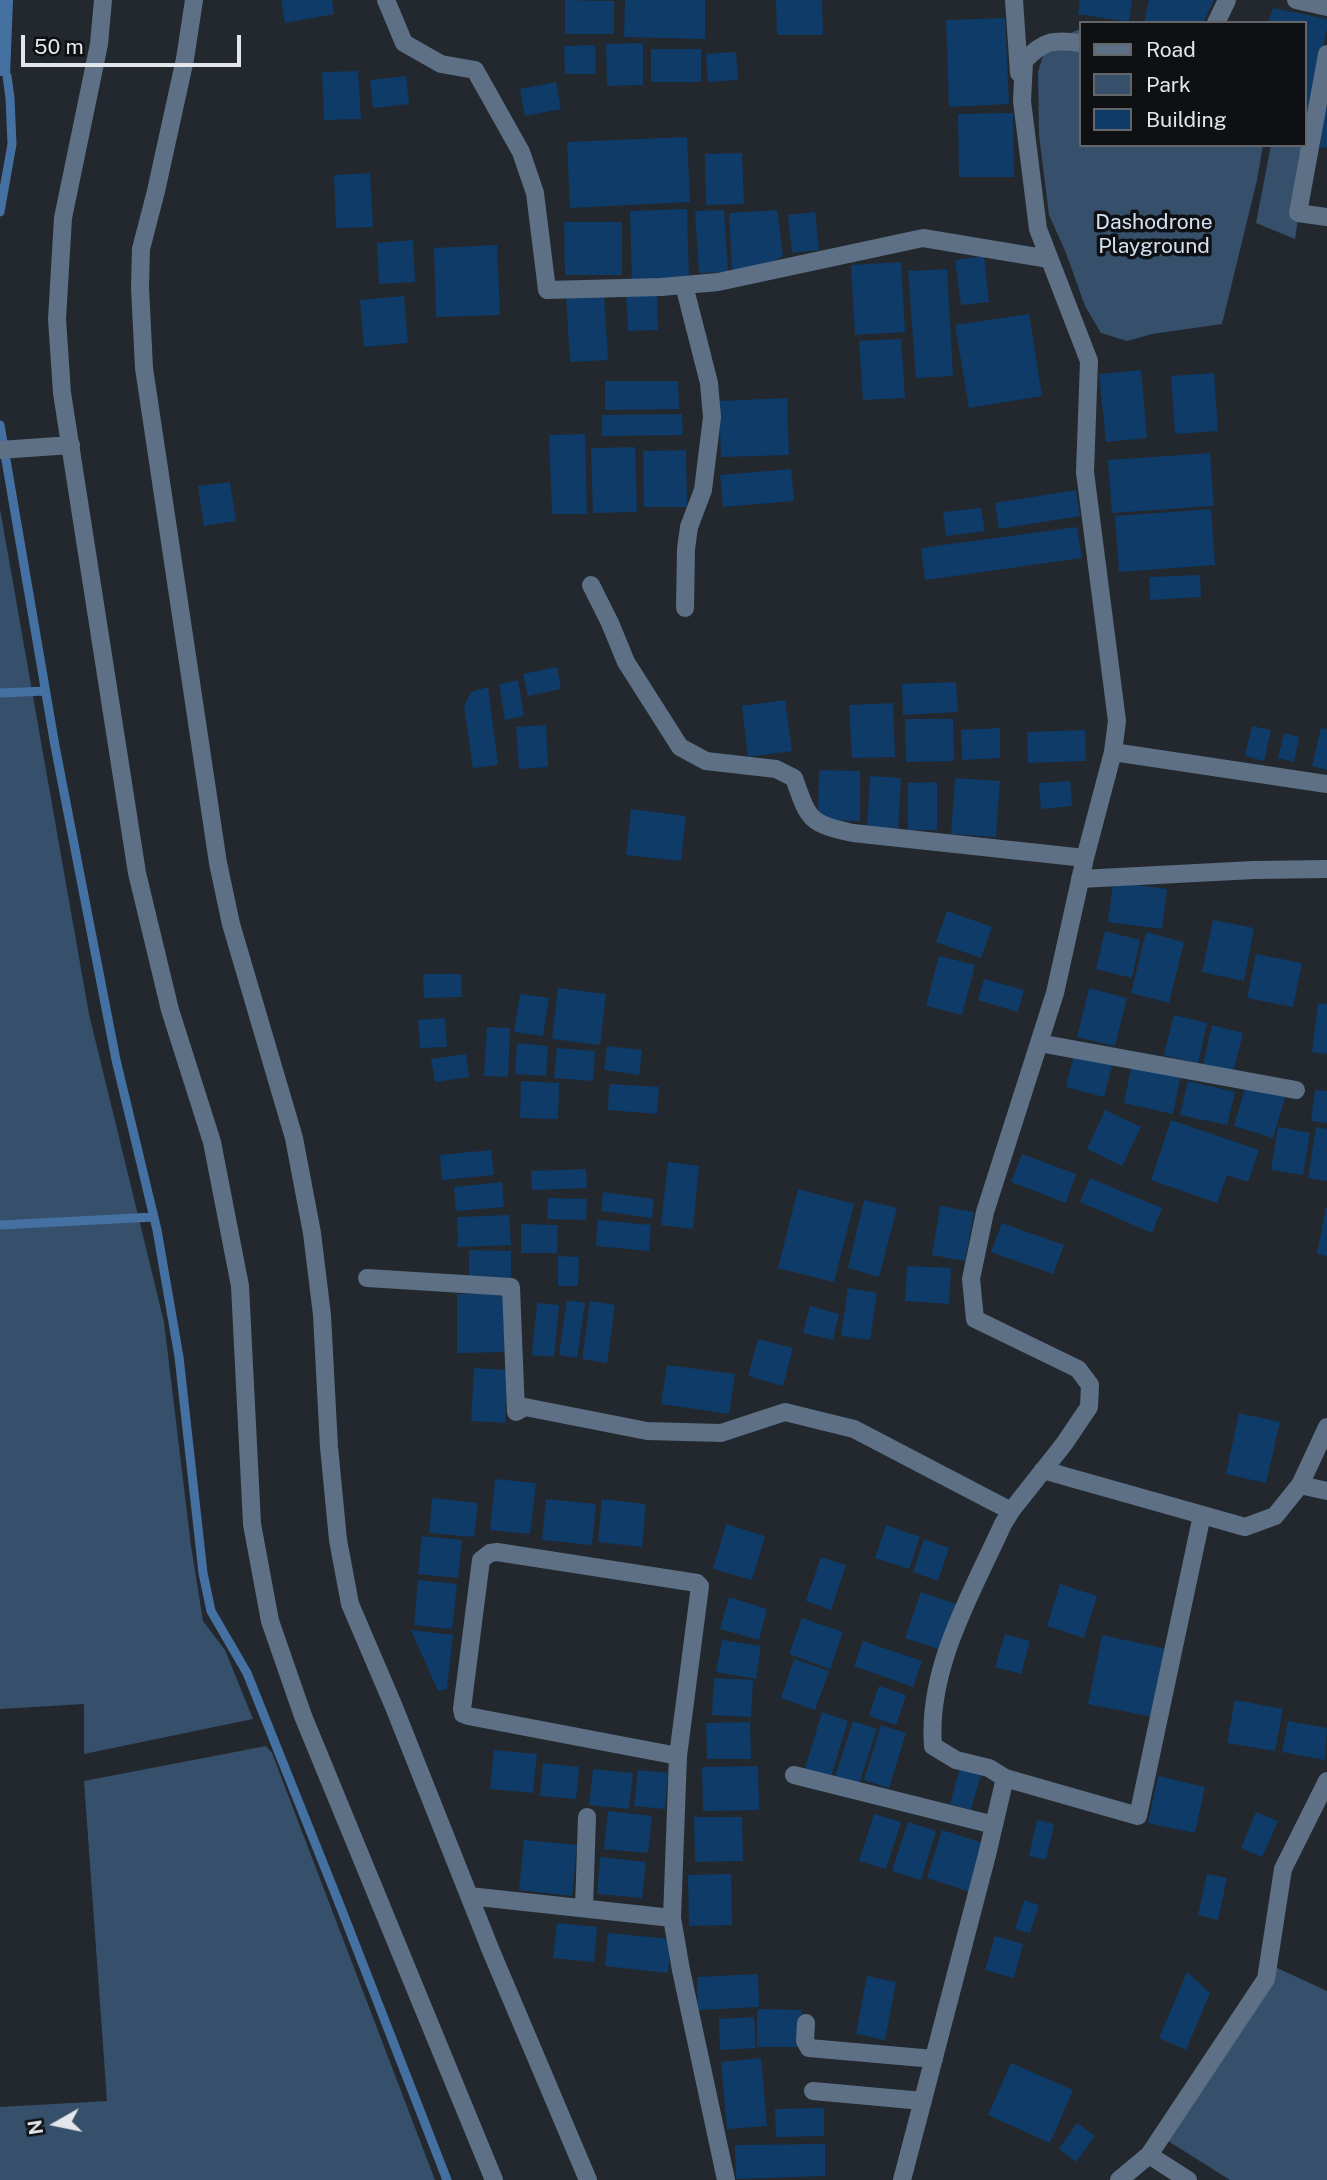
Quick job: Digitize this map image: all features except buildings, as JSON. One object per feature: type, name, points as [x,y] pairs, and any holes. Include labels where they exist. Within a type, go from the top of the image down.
[{"type":"street","points":[[103,0],[99,44],[63,218],[57,319],[62,393],[137,873],[170,1010],[212,1142],[240,1286],[252,1524],[270,1620],[303,1716],[494,2180]]},
{"type":"street","points":[[194,0],[185,59],[141,249],[145,368],[218,863],[231,924],[294,1138],[312,1233],[322,1315],[329,1447],[338,1540],[350,1604],[588,2180]]},
{"type":"street","points":[[386,0],[404,43],[441,64],[475,69],[521,152],[535,193],[547,290],[718,282],[923,238],[1049,259]]},
{"type":"street","points":[[1014,0],[1022,101],[1038,229],[1089,361],[1085,472],[1117,721],[1113,752],[1085,858],[1055,993],[985,1212],[971,1279],[975,1319],[1078,1368],[1090,1385],[1089,1407],[1064,1444],[1011,1511],[947,1648],[931,1722],[933,1746],[956,1760],[989,1768],[1005,1778],[1138,1816],[1202,1515]]},
{"type":"street","points":[[1217,21],[1227,0]]},
{"type":"street","points":[[1296,0],[1327,7]]},
{"type":"street","points":[[1022,101],[1024,61],[1038,46],[1060,40],[1078,43]]},
{"type":"street","points":[[1327,54],[1298,213],[1327,216]]},
{"type":"street","points":[[684,285],[709,383],[712,417],[703,490],[689,527],[685,608]]},
{"type":"street","points":[[8,449],[71,445]]},
{"type":"street","points":[[590,585],[626,662],[680,747],[706,761],[776,769],[794,778],[805,809],[824,827],[852,833],[1085,858]]},
{"type":"street","points":[[1113,752],[1327,784]]},
{"type":"street","points":[[1080,879],[1327,869]]},
{"type":"street","points":[[1039,1043],[1296,1090]]},
{"type":"street","points":[[368,1278],[511,1287],[516,1412],[525,1407],[647,1431],[721,1433],[785,1412],[854,1429],[1011,1511]]},
{"type":"street","points":[[1043,1470],[1245,1527],[1275,1516],[1300,1485],[1327,1427]]},
{"type":"street","points":[[1300,1485],[1327,1491]]},
{"type":"street","points":[[678,1756],[463,1714],[481,1560],[485,1556],[497,1552],[697,1583],[700,1586],[678,1756],[671,1918],[726,2180]]},
{"type":"street","points":[[794,1775],[994,1825]]},
{"type":"street","points":[[902,2180],[1005,1778]]},
{"type":"street","points":[[1119,2180],[1149,2155],[1266,1979],[1283,1869],[1327,1781]]},
{"type":"street","points":[[584,1908],[587,1817]]},
{"type":"street","points":[[469,1896],[671,1918]]},
{"type":"street","points":[[806,2023],[805,2041],[809,2048],[934,2059]]},
{"type":"street","points":[[813,2091],[923,2101]]},
{"type":"street","points":[[1149,2155],[1188,2180]]},
{"type":"green space","name":"Dashodrone Playground","points":[[1078,30],[1078,147],[1263,147],[1222,324],[1152,334],[1127,341],[1101,333],[1085,306],[1049,215],[1039,135],[1038,72],[1045,49],[1056,39]]},
{"type":"green space","points":[[1306,126],[1312,128],[1295,239],[1256,223],[1271,147],[1306,147]]},
{"type":"green space","points":[[0,509],[89,1014],[164,1322],[191,1546],[203,1621],[225,1650],[253,1719],[84,1754],[84,1704],[0,1709]]},
{"type":"green space","points":[[266,1746],[272,1753],[435,2180],[0,2180],[0,2107],[107,2101],[84,1781]]},
{"type":"green space","points":[[1275,1967],[1327,1991],[1327,2180],[1230,2180],[1165,2139]]},
{"type":"shaded area","points":[[0,0],[13,0],[10,75],[0,76]]},
{"type":"waterway","points":[[0,212],[12,144],[7,76]]},
{"type":"waterway","points":[[0,425],[55,746],[116,1060],[157,1230],[179,1357],[203,1573],[211,1611],[247,1673],[447,2180]]},
{"type":"waterway","points":[[0,693],[45,691]]},
{"type":"waterway","points":[[0,1225],[154,1217]]}]
